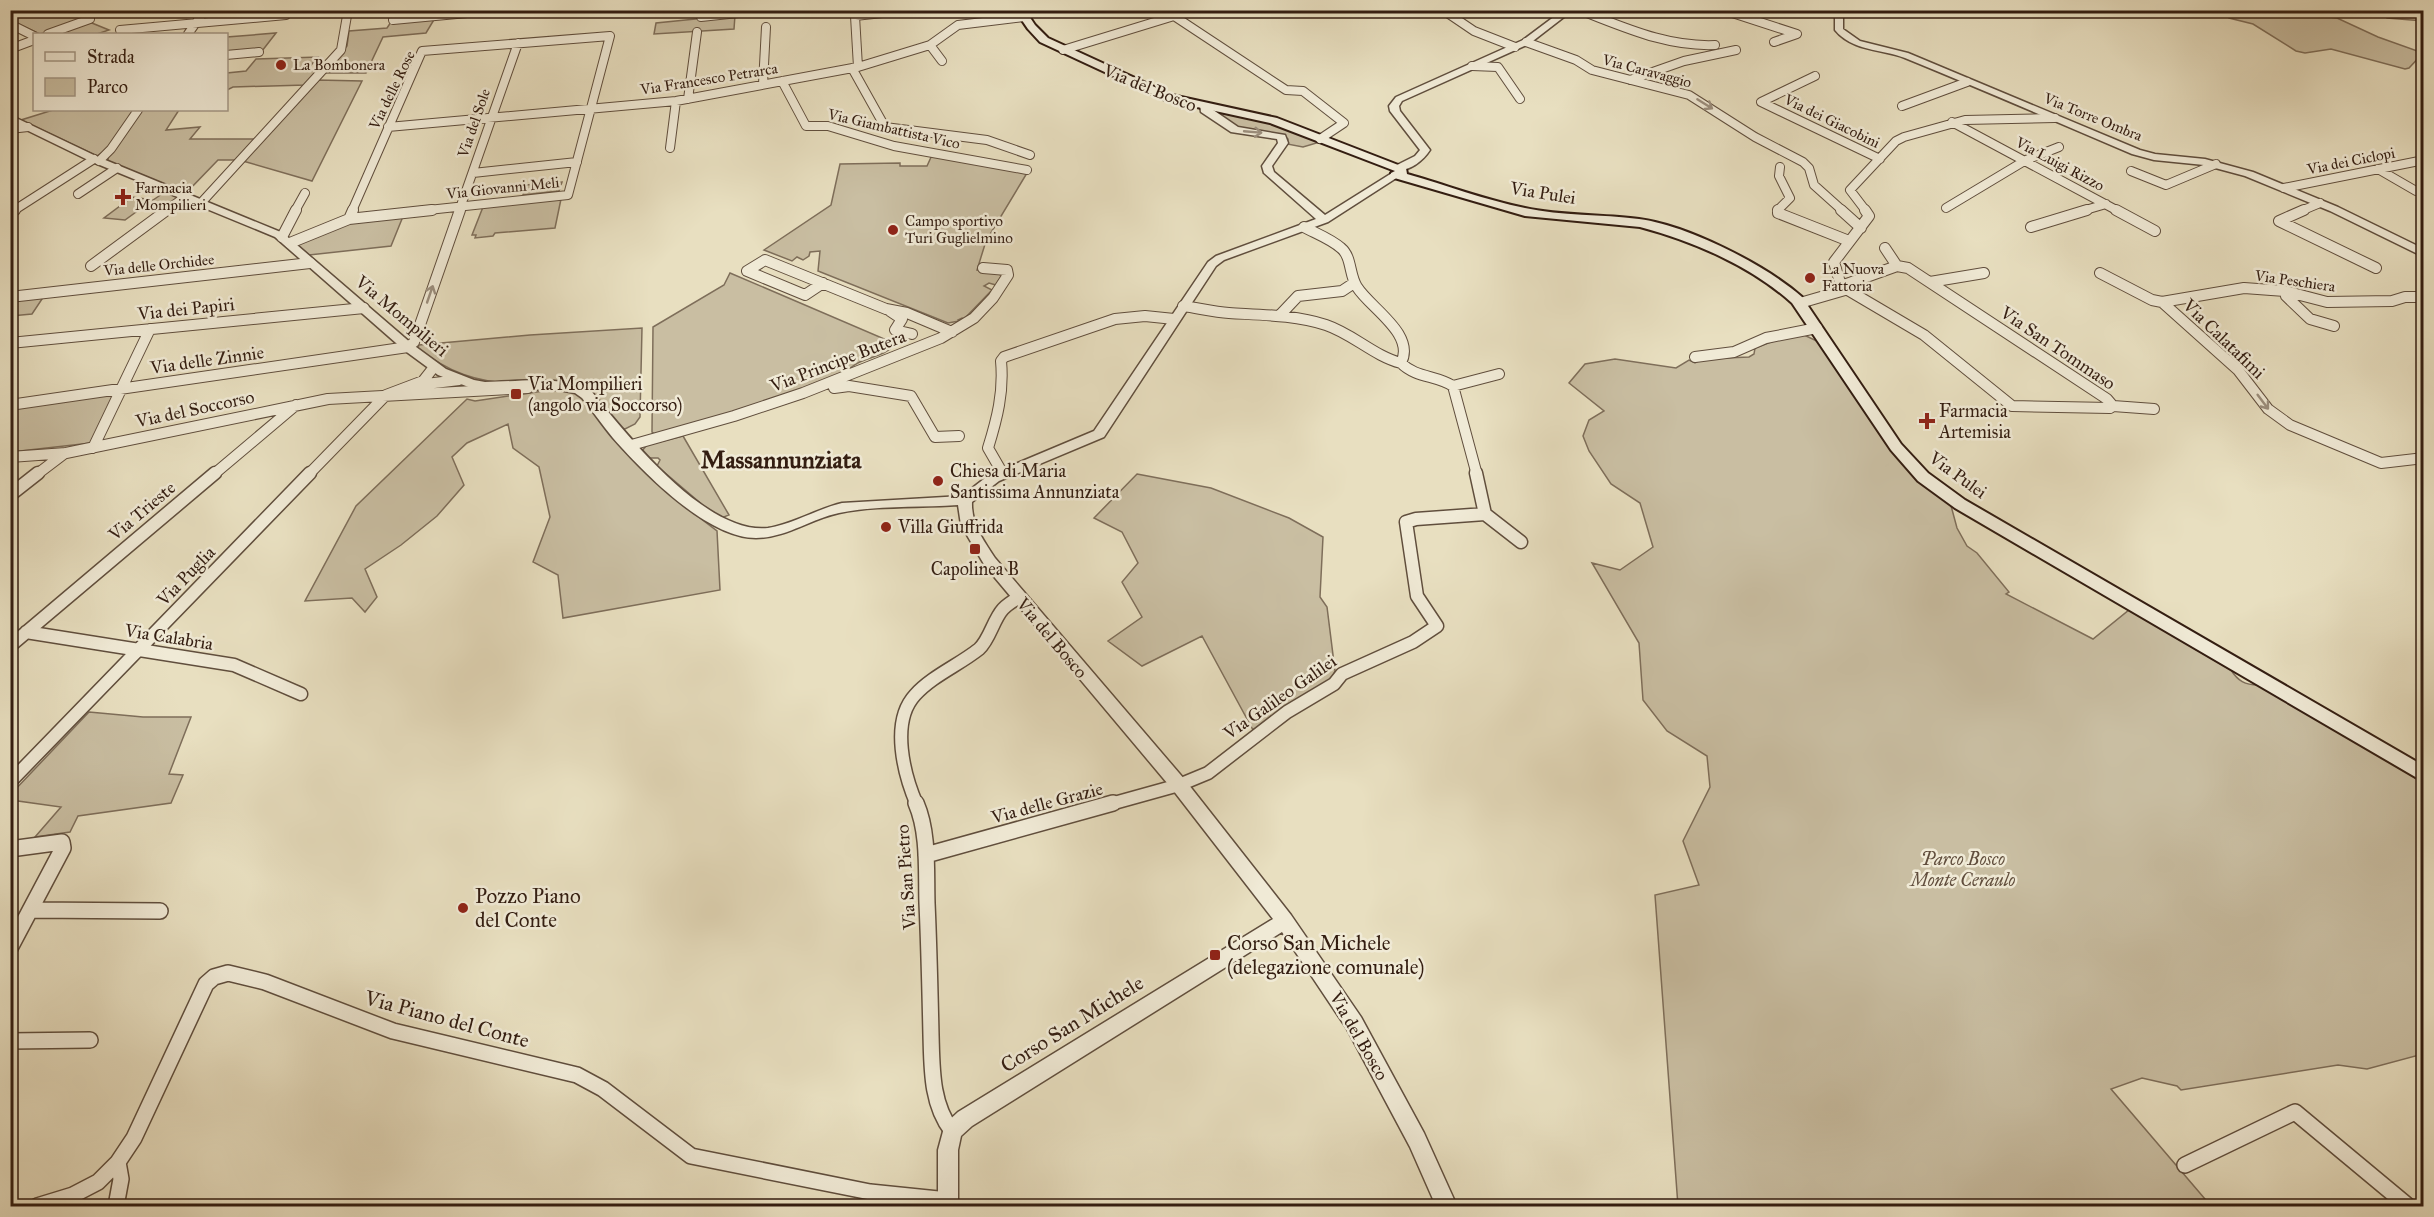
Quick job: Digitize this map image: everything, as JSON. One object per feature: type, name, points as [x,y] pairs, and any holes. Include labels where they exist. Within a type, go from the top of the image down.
[{"type":"main road","name":"Via del Bosco","points":[[1022,14],[1037,34],[1063,50],[1152,92],[1203,107]]},
{"type":"main road","points":[[1203,107],[1273,120],[1396,171]]},
{"type":"main road","points":[[1341,147],[1396,171]]},
{"type":"main road","name":"Via Pulei","points":[[1396,171],[1438,187],[1525,212],[1632,222],[1659,227],[1684,236],[1784,287],[1799,301],[1896,447],[1923,477],[1937,488],[2249,674],[2424,775]]},
{"type":"street","points":[[189,33],[205,10]]},
{"type":"street","points":[[201,203],[341,50],[348,10]]},
{"type":"street","points":[[393,20],[499,10]]},
{"type":"street","points":[[701,17],[766,10]]},
{"type":"street","points":[[1165,10],[1286,90],[1303,90],[1344,123],[1320,139]]},
{"type":"street","points":[[1443,10],[1474,31],[1515,47]]},
{"type":"street","points":[[965,501],[981,487],[1003,474],[1099,434],[1212,264],[1220,258],[1324,220],[1424,154],[1423,146],[1395,111],[1394,106],[1399,99],[1526,42],[1569,10]]},
{"type":"street","points":[[1579,10],[1662,40],[1698,47],[1715,45]]},
{"type":"street","points":[[1723,10],[1797,34],[1774,42]]},
{"type":"street","name":"Via Torre Ombra","points":[[1839,10],[1839,30],[1851,40],[1905,56],[2136,152],[2216,164],[2249,174],[2320,203],[2424,254]]},
{"type":"street","points":[[901,11],[855,16],[855,67],[885,127],[987,140],[1030,155]]},
{"type":"street","name":"Via Francesco Petrarca","points":[[388,127],[688,99],[855,67],[930,45],[950,29],[958,26],[1022,14]]},
{"type":"street","points":[[120,30],[286,15]]},
{"type":"street","points":[[1063,50],[1174,16]]},
{"type":"street","points":[[51,33],[90,19]]},
{"type":"street","points":[[10,24],[33,37]]},
{"type":"street","points":[[763,84],[766,27]]},
{"type":"street","points":[[688,99],[697,32]]},
{"type":"street","name":"Via delle Rose","points":[[348,219],[422,51],[610,36]]},
{"type":"street","name":"Via Giovanni Meli","points":[[348,219],[568,195],[593,109],[610,36]]},
{"type":"street","points":[[10,49],[33,38]]},
{"type":"street","name":"Via Caravaggio","points":[[1526,42],[1576,60],[1592,70],[1689,95],[1755,137],[1799,159],[1809,168],[1814,185],[1861,228]]},
{"type":"street","name":"Via del Sole","points":[[408,347],[414,342],[518,43]]},
{"type":"street","points":[[930,45],[942,61]]},
{"type":"street","points":[[1630,80],[1684,61],[1736,50]]},
{"type":"street","points":[[228,55],[259,52]]},
{"type":"street","points":[[1472,66],[1498,67],[1520,99]]},
{"type":"street","name":"Via dei Giacobini","points":[[1815,76],[1761,102],[1880,159]]},
{"type":"street","name":"Via Giambattista Vico","points":[[782,81],[806,126],[828,126],[894,146],[1027,170]]},
{"type":"street","points":[[1902,106],[1967,82]]},
{"type":"street","points":[[670,148],[676,101]]},
{"type":"street","name":"Via del Bosco","points":[[1203,107],[1229,128],[1281,137],[1283,143],[1268,163],[1269,173],[1324,220]]},
{"type":"street","points":[[10,213],[96,160],[111,148],[137,111]]},
{"type":"street","points":[[2022,415],[1924,335],[1843,288],[1834,262],[1839,251],[1861,228],[1868,214],[1850,190],[1896,141],[1952,122],[1965,120],[2055,118]]},
{"type":"street","name":"Via Mompilieri","points":[[12,122],[286,240],[408,347],[452,379],[484,386],[529,388],[559,386],[579,390],[587,395],[628,446],[710,518],[737,531],[762,533],[786,530],[842,508],[965,501]]},
{"type":"street","name":"Via Luigi Rizzo","points":[[1952,122],[2155,231]]},
{"type":"street","points":[[1946,208],[2026,160],[2059,147]]},
{"type":"street","name":"Via dei Ciclopi","points":[[2284,188],[2424,160]]},
{"type":"street","points":[[473,173],[577,162]]},
{"type":"street","points":[[2131,171],[2166,185],[2216,164]]},
{"type":"street","points":[[1780,167],[1779,176],[1790,198],[1776,211],[1849,241]]},
{"type":"street","points":[[78,194],[117,168]]},
{"type":"street","points":[[2378,169],[2416,191]]},
{"type":"street","points":[[286,240],[305,193]]},
{"type":"street","points":[[91,266],[185,197]]},
{"type":"street","points":[[2320,203],[2278,221],[2376,268]]},
{"type":"street","points":[[2031,227],[2106,204]]},
{"type":"street","points":[[286,240],[348,219]]},
{"type":"street","points":[[1304,227],[1342,248],[1348,259],[1354,283],[1388,320],[1402,341],[1405,355],[1401,363]]},
{"type":"street","points":[[1799,301],[1843,288],[1897,266],[1885,248]]},
{"type":"street","points":[[823,283],[805,295],[747,271],[765,260],[823,283],[886,309],[952,332]]},
{"type":"street","name":"Via delle Orchidee","points":[[10,297],[310,263]]},
{"type":"street","name":"Via San Tommaso","points":[[1897,266],[1908,268],[1930,282],[2107,399],[2113,406],[2110,408],[2012,406]]},
{"type":"street","name":"Via Principe Butera","points":[[628,446],[736,417],[815,390],[952,332],[973,319],[1008,275],[1007,270],[983,268]]},
{"type":"street","points":[[776,283],[793,271]]},
{"type":"street","points":[[1930,282],[1984,273]]},
{"type":"street","points":[[2100,273],[2152,300],[2162,302]]},
{"type":"street","points":[[1280,315],[1298,296],[1335,293],[1354,283]]},
{"type":"street","name":"Via Peschiera","points":[[2162,302],[2244,288],[2285,291],[2327,302],[2392,302],[2405,297],[2424,297]]},
{"type":"street","points":[[2285,291],[2286,296],[2310,319],[2334,326]]},
{"type":"street","name":"Via Calatafimi","points":[[2162,302],[2204,342],[2238,370],[2268,409],[2281,420],[2381,463],[2424,458]]},
{"type":"street","points":[[1183,306],[1228,313],[1280,315],[1312,320],[1360,340],[1392,362],[1401,363],[1415,374],[1444,381],[1453,386],[1461,410],[1485,514],[1521,543]]},
{"type":"street","name":"Via dei Papiri","points":[[10,343],[364,308]]},
{"type":"street","points":[[886,309],[902,320],[895,330],[912,334]]},
{"type":"street","points":[[1003,474],[988,448],[1003,397],[1001,361],[1004,357],[1115,319],[1144,316],[1174,319]]},
{"type":"street","points":[[893,358],[912,334],[920,319]]},
{"type":"street","points":[[1695,357],[1727,354],[1766,338],[1817,328]]},
{"type":"street","points":[[93,448],[150,329]]},
{"type":"street","name":"Via delle Zinnie","points":[[10,405],[408,347]]},
{"type":"street","points":[[386,395],[423,381],[434,367]]},
{"type":"street","points":[[1453,386],[1499,374]]},
{"type":"street","points":[[412,386],[452,379]]},
{"type":"street","points":[[429,394],[452,379]]},
{"type":"street","points":[[815,390],[849,386],[911,396],[934,437],[959,436]]},
{"type":"street","points":[[386,395],[529,388]]},
{"type":"street","name":"Via del Soccorso","points":[[10,457],[66,453],[297,404],[328,399],[386,395]]},
{"type":"street","name":"Via Puglia","points":[[10,782],[386,395]]},
{"type":"street","name":"Via Trieste","points":[[10,646],[297,404]]},
{"type":"street","points":[[2113,406],[2154,409]]},
{"type":"street","points":[[10,495],[66,453]]},
{"type":"street","name":"Via del Bosco","points":[[965,501],[964,513],[968,526],[990,562],[1018,598],[1179,785],[1285,921],[1354,1023],[1417,1140],[1446,1206]]},
{"type":"street","name":"Via Galileo Galilei","points":[[1179,785],[1208,772],[1287,712],[1334,684],[1342,674],[1413,642],[1437,626],[1418,596],[1406,522],[1416,519],[1485,514]]},
{"type":"street","name":"Via San Pietro","points":[[952,1131],[942,1118],[936,1100],[932,1056],[926,855],[920,812],[906,780],[902,720],[906,706],[916,693],[928,682],[981,647],[1003,609],[1018,598]]},
{"type":"street","name":"Via Calabria","points":[[26,632],[234,665],[302,694]]},
{"type":"street","name":"Via delle Grazie","points":[[926,855],[1179,785]]},
{"type":"street","points":[[10,849],[62,842],[63,848],[10,948]]},
{"type":"street","points":[[30,910],[160,911]]},
{"type":"street","name":"Corso San Michele","points":[[952,1131],[986,1106],[1285,921]]},
{"type":"street","name":"Via Piano del Conte","points":[[37,1206],[73,1195],[98,1182],[118,1162],[134,1138],[206,984],[214,977],[228,973],[265,982],[393,1031],[590,1080],[691,1156],[870,1192],[948,1203]]},
{"type":"street","points":[[10,1041],[90,1040]]},
{"type":"street","points":[[2185,1165],[2295,1112],[2408,1206]]},
{"type":"street","points":[[948,1203],[948,1150],[952,1131]]},
{"type":"street","points":[[116,1206],[122,1174],[118,1162]]},
{"type":"green space","points":[[11,10],[70,11],[90,18],[43,33],[38,33],[11,21]]},
{"type":"green space","points":[[2222,11],[2282,11],[2337,18],[2378,37],[2423,53],[2409,68],[2405,69],[2331,49],[2305,53],[2296,51],[2253,24],[2229,18]]},
{"type":"green space","points":[[2380,11],[2423,11],[2423,21],[2387,18]]},
{"type":"green space","points":[[735,15],[734,29],[654,34],[656,23]]},
{"type":"green space","points":[[435,18],[426,33],[383,37],[366,73],[322,73],[347,46],[349,31],[387,28],[391,22]]},
{"type":"green space","points":[[87,21],[109,30],[100,33],[53,33]]},
{"type":"green space","points":[[276,33],[262,51],[228,54],[228,37]]},
{"type":"green space","points":[[318,57],[306,71],[318,71],[306,85],[233,87],[228,90],[228,73],[246,71],[256,59]]},
{"type":"green space","points":[[316,80],[362,81],[312,181],[243,161]]},
{"type":"green space","points":[[50,111],[134,111],[107,150],[97,156],[21,120]]},
{"type":"green space","points":[[140,111],[178,111],[166,130],[200,127],[190,139],[257,139],[238,160],[218,160],[186,193],[108,161],[108,157]]},
{"type":"green space","points":[[1215,113],[1264,121],[1320,142],[1303,147],[1287,144],[1288,139],[1283,135],[1238,128]]},
{"type":"green space","name":"Campo sportivo Turi Guglielmino","points":[[932,155],[1027,173],[986,241],[977,270],[992,271],[1000,274],[1001,277],[996,285],[989,283],[984,286],[992,290],[964,319],[948,323],[818,271],[820,251],[810,252],[809,256],[803,260],[797,257],[792,261],[764,250],[831,205],[840,164],[900,163],[900,166],[927,166]]},
{"type":"green space","points":[[562,182],[559,191],[523,195],[526,185]]},
{"type":"green space","points":[[165,192],[180,198],[164,210],[143,207],[125,220],[104,218],[132,197],[153,200]]},
{"type":"green space","points":[[561,199],[555,228],[495,233],[493,236],[475,238],[476,235],[472,235],[483,207]]},
{"type":"green space","points":[[404,214],[391,246],[309,255],[297,245],[337,226]]},
{"type":"green space","points":[[730,273],[896,344],[883,353],[857,364],[845,374],[763,404],[655,434],[652,432],[653,327],[724,285]]},
{"type":"green space","points":[[44,296],[32,314],[11,316],[10,299]]},
{"type":"green space","points":[[642,328],[640,417],[635,424],[625,429],[621,428],[593,394],[580,386],[562,382],[488,381],[452,370],[418,348],[419,345],[530,335]]},
{"type":"green space","name":"Parco Bosco Monte Ceraulo","points":[[1802,334],[1819,342],[1895,454],[1921,482],[1950,502],[1957,528],[1967,546],[1977,553],[2009,592],[2006,594],[2093,639],[2129,610],[2231,670],[2242,682],[2258,685],[2423,782],[2423,1054],[2367,1069],[2338,1065],[2181,1090],[2177,1086],[2142,1078],[2111,1089],[2211,1206],[1678,1206],[1655,895],[1699,885],[1683,841],[1710,787],[1707,756],[1667,731],[1643,700],[1639,643],[1592,563],[1620,570],[1653,547],[1640,503],[1611,484],[1589,451],[1583,436],[1589,420],[1604,411],[1569,383],[1585,364],[1615,359],[1676,368],[1689,360],[1695,363],[1702,359],[1749,357],[1754,354],[1755,348]]},
{"type":"green space","points":[[550,390],[570,391],[582,397],[683,505],[717,531],[720,590],[563,618],[558,575],[533,562],[550,517],[539,467],[513,448],[508,424],[467,443],[452,457],[464,485],[437,516],[401,545],[365,569],[377,597],[365,612],[352,598],[305,601],[356,506],[467,399],[475,401]]},
{"type":"green space","points":[[107,394],[113,397],[91,443],[11,452],[10,408]]},
{"type":"green space","points":[[683,436],[729,515],[719,519],[657,466],[660,460],[658,458],[647,458],[641,452],[647,445]]},
{"type":"green space","points":[[1137,474],[1211,488],[1289,518],[1323,537],[1320,597],[1327,607],[1335,671],[1331,680],[1253,730],[1202,636],[1142,666],[1108,641],[1142,617],[1122,582],[1138,563],[1122,532],[1094,518]]},
{"type":"green space","points":[[89,712],[143,717],[191,717],[169,774],[183,775],[171,803],[78,816],[70,832],[35,837],[61,807],[11,800],[11,794]]},
{"type":"place","name":"La Bombonera","points":[[281,65]]},
{"type":"place","name":"Farmacia Mompilieri","points":[[123,197]]},
{"type":"place","name":"Campo sportivo Turi Guglielmino","points":[[893,230]]},
{"type":"place","name":"La Nuova Fattoria","points":[[1810,278]]},
{"type":"place","name":"Via Mompilieri (angolo via Soccorso)","points":[[516,394]]},
{"type":"place","name":"Farmacia Artemisia","points":[[1927,421]]},
{"type":"place","name":"Chiesa di Maria Santissima Annunziata","points":[[938,481]]},
{"type":"place","name":"Villa Giuffrida","points":[[886,527]]},
{"type":"place","name":"Capolinea B","points":[[975,549]]},
{"type":"place","name":"Pozzo Piano del Conte","points":[[463,908]]},
{"type":"place","name":"Corso San Michele (delegazione comunale)","points":[[1215,955]]},
{"type":"district","name":"Massannunziata","points":[[781,460]]}]
